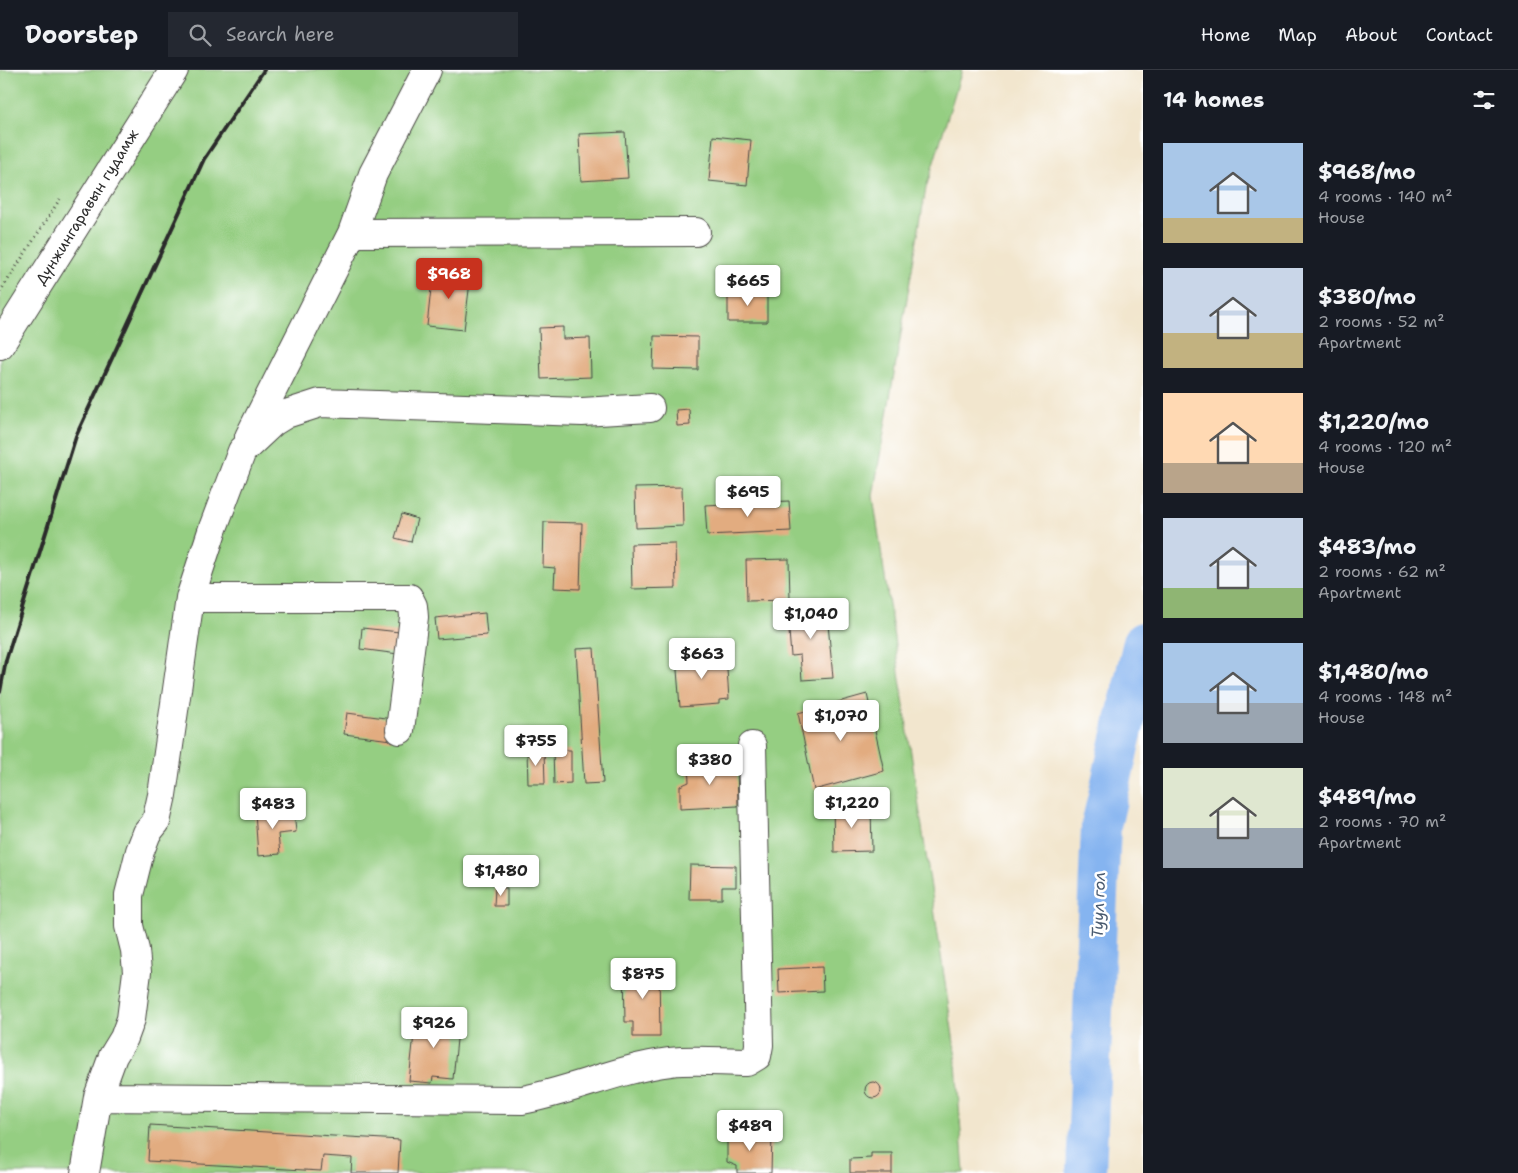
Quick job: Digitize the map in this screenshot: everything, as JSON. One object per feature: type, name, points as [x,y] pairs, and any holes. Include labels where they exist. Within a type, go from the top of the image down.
[{"type":"street","name":"Дүнжингаравын гудамж","points":[[0,344],[174,70]]},
{"type":"street","points":[[85,1173],[98,1097],[113,1056],[124,1038],[131,1019],[137,972],[135,950],[129,926],[129,895],[140,851],[147,833],[156,822],[162,796],[190,598],[213,528],[242,451],[352,233],[373,174],[427,70]]},
{"type":"street","points":[[352,233],[696,232]]},
{"type":"street","points":[[242,451],[273,422],[286,414],[320,403],[582,412],[650,408]]},
{"type":"street","points":[[190,598],[409,598],[413,606],[414,617],[400,730]]},
{"type":"street","points":[[98,1097],[522,1100],[552,1094],[634,1069],[671,1062],[747,1062],[757,1056],[759,1045],[752,746]]},
{"type":"green space","points":[[0,70],[962,70],[926,188],[873,496],[955,1050],[964,1173],[0,1173]]},
{"type":"building","points":[[625,132],[628,178],[581,181],[579,134]]},
{"type":"building","points":[[713,136],[751,140],[747,185],[709,181]]},
{"type":"building","points":[[433,270],[471,274],[464,330],[427,326]]},
{"type":"building","points":[[728,292],[767,292],[767,322],[728,322]]},
{"type":"building","points":[[563,327],[563,339],[590,338],[591,377],[541,379],[539,328]]},
{"type":"building","points":[[654,336],[698,337],[698,370],[653,369]]},
{"type":"building","points":[[689,409],[690,425],[677,426],[676,410]]},
{"type":"building","points":[[682,487],[683,526],[636,528],[635,488]]},
{"type":"building","points":[[789,501],[791,531],[707,535],[705,505]]},
{"type":"building","points":[[402,514],[417,519],[411,542],[395,538]]},
{"type":"building","points":[[544,522],[582,523],[580,589],[554,588],[555,568],[543,567]]},
{"type":"building","points":[[675,543],[676,588],[632,589],[631,544]]},
{"type":"building","points":[[789,559],[790,600],[747,601],[746,560]]},
{"type":"building","points":[[826,602],[833,678],[802,680],[800,655],[791,656],[787,606]]},
{"type":"building","points":[[485,613],[487,635],[437,639],[435,618]]},
{"type":"building","points":[[362,628],[409,633],[406,655],[360,649]]},
{"type":"building","points":[[594,648],[603,783],[584,784],[576,649]]},
{"type":"building","points":[[726,654],[729,699],[719,700],[719,704],[680,707],[676,658]]},
{"type":"building","points":[[867,694],[884,771],[814,790],[798,713]]},
{"type":"building","points":[[347,713],[393,719],[391,740],[344,734]]},
{"type":"building","points":[[527,750],[544,750],[545,784],[528,784]]},
{"type":"building","points":[[553,750],[571,750],[571,783],[554,784]]},
{"type":"building","points":[[737,763],[738,806],[680,809],[680,786],[689,782],[688,764]]},
{"type":"building","points":[[833,806],[871,806],[872,851],[834,852]]},
{"type":"building","points":[[294,809],[296,832],[278,834],[280,854],[258,856],[255,812]]},
{"type":"building","points":[[690,865],[736,866],[736,887],[722,887],[722,899],[689,899]]},
{"type":"building","points":[[495,888],[507,888],[507,906],[494,906]]},
{"type":"building","points":[[659,966],[660,1037],[633,1037],[633,1022],[625,1022],[624,967]]},
{"type":"building","points":[[822,967],[823,991],[779,993],[778,969]]},
{"type":"building","points":[[416,1015],[459,1020],[453,1079],[433,1077],[432,1083],[409,1081]]},
{"type":"building","points":[[870,1082],[876,1082],[881,1087],[879,1096],[870,1098],[865,1093],[865,1087]]},
{"type":"building","points":[[150,1125],[400,1140],[398,1173],[351,1173],[352,1158],[323,1156],[321,1171],[148,1161]]},
{"type":"building","points":[[727,1131],[772,1133],[771,1173],[737,1173],[737,1166],[727,1162]]},
{"type":"building","points":[[871,1153],[892,1153],[892,1173],[850,1173],[850,1159],[871,1158]]},
{"type":"waterway","name":"Туул гол","points":[[1086,1173],[1101,826],[1143,642]]},
{"type":"railway","points":[[0,692],[6,660],[76,436],[204,159],[264,70]]}]
